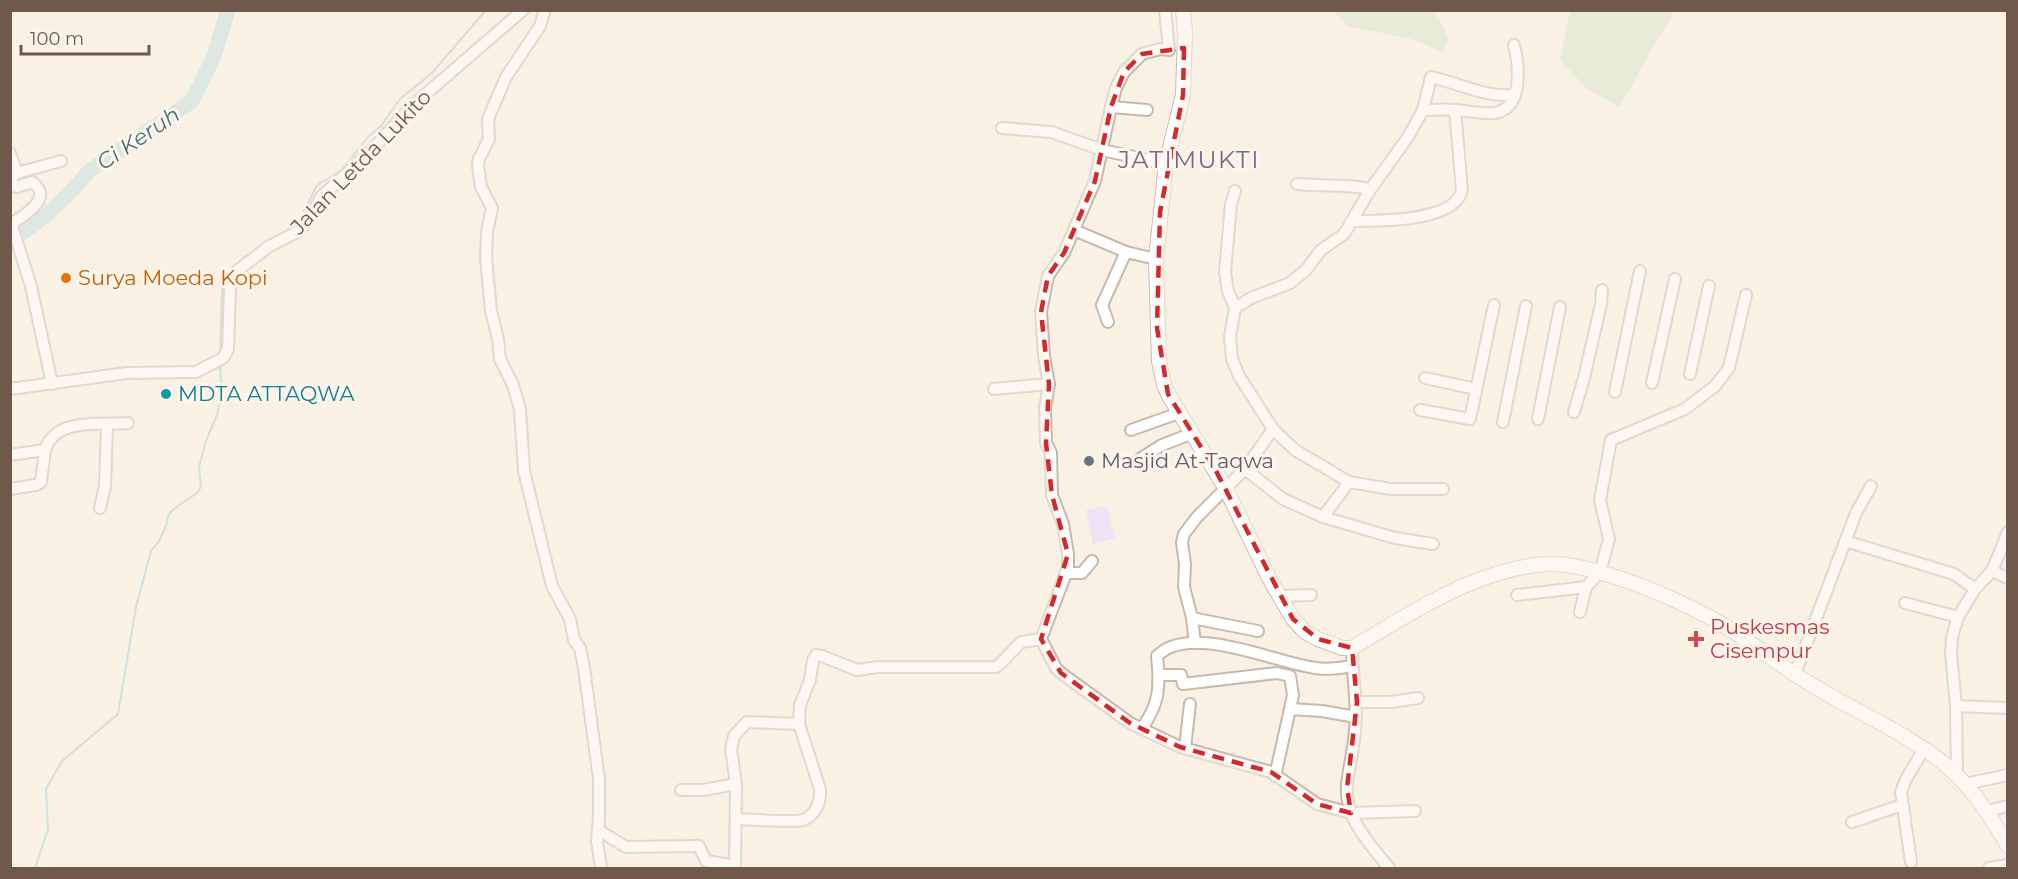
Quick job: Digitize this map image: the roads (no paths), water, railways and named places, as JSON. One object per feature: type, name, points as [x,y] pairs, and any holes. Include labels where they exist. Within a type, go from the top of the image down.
[{"type":"street","name":"Jalan Letda Lukito","points":[[10,389],[127,374],[196,372],[219,361],[228,349],[230,288],[237,271],[268,247],[297,232],[309,220],[321,197],[371,151],[411,106],[523,10]]},
{"type":"street","points":[[545,10],[540,26],[506,77],[488,119],[489,139],[478,165],[482,187],[492,208],[487,232],[486,258],[491,312],[500,359],[513,385],[520,409],[524,471],[552,586],[570,619],[574,640],[580,648],[584,668],[599,779],[597,841],[601,868]]},
{"type":"street","points":[[1165,10],[1169,50]]},
{"type":"street","points":[[1183,10],[1183,95],[1166,164],[1156,259],[1159,361],[1168,394],[1226,489],[1293,620],[1305,632],[1342,648],[1352,648],[1447,593],[1517,568],[1548,564],[1574,566],[1642,584],[1714,620],[1795,674],[1924,749],[1961,780],[1987,811],[2007,846]]},
{"type":"street","points":[[1423,110],[1482,113],[1502,111],[1509,106],[1515,94],[1518,60],[1514,45]]},
{"type":"street","points":[[1184,48],[1160,49],[1142,54],[1124,72],[1116,88],[1095,181],[1064,253],[1048,276],[1041,312],[1044,356],[1049,384],[1045,422],[1046,442],[1050,453],[1053,495],[1066,537],[1068,554],[1065,573],[1041,639],[1061,673],[1131,723],[1185,748],[1271,772],[1317,804],[1351,813],[1414,811]]},
{"type":"street","points":[[1235,308],[1251,298],[1290,283],[1306,270],[1320,251],[1344,234],[1370,190],[1408,137],[1423,110],[1431,77],[1481,93],[1515,94]]},
{"type":"street","points":[[1111,107],[1147,110]]},
{"type":"street","points":[[1353,221],[1383,221],[1429,215],[1450,207],[1458,200],[1462,190],[1455,110]]},
{"type":"street","points":[[1002,128],[1051,132],[1102,150],[1166,164]]},
{"type":"street","points":[[10,153],[17,173]]},
{"type":"street","points":[[52,384],[31,286],[14,233],[14,222],[34,207],[42,195],[32,182],[13,186],[11,177],[17,173],[61,161]]},
{"type":"street","points":[[1297,184],[1353,186],[1370,190]]},
{"type":"street","points":[[1235,191],[1231,204],[1226,272],[1228,291],[1235,308],[1230,337],[1232,359],[1239,376],[1273,429],[1295,450],[1349,482],[1391,489],[1443,489]]},
{"type":"street","points":[[1074,230],[1126,252],[1156,259]]},
{"type":"street","points":[[1108,322],[1102,304],[1126,252]]},
{"type":"street","points":[[1615,392],[1640,271]]},
{"type":"street","points":[[1652,382],[1675,279]]},
{"type":"street","points":[[1690,374],[1709,286]]},
{"type":"street","points":[[1574,412],[1584,378],[1602,290],[1596,302],[1579,377],[1578,394]]},
{"type":"street","points":[[1580,612],[1586,587],[1600,572],[1609,539],[1600,500],[1611,440],[1685,409],[1715,386],[1729,368],[1746,295]]},
{"type":"street","points":[[1420,410],[1470,419],[1494,304]]},
{"type":"street","points":[[1503,422],[1526,306]]},
{"type":"street","points":[[1538,419],[1560,307]]},
{"type":"street","points":[[1425,378],[1476,389]]},
{"type":"street","points":[[994,389],[1049,384]]},
{"type":"street","points":[[1131,430],[1179,413]]},
{"type":"street","points":[[10,489],[36,485],[41,482],[45,450],[51,438],[59,430],[77,425],[128,423]]},
{"type":"street","points":[[100,508],[105,486],[107,425]]},
{"type":"street","points":[[1195,643],[1192,618],[1184,587],[1185,564],[1182,542],[1184,534],[1189,525],[1245,469],[1273,429]]},
{"type":"street","points":[[1140,459],[1162,445],[1193,433]]},
{"type":"street","points":[[10,455],[45,450]]},
{"type":"street","points":[[1245,469],[1283,500],[1323,517],[1395,538],[1433,544]]},
{"type":"street","points":[[1323,517],[1349,482]]},
{"type":"street","points":[[1795,674],[1856,513],[1871,486]]},
{"type":"street","points":[[1053,495],[1066,496]]},
{"type":"street","points":[[1961,780],[1951,654],[1952,637],[1958,617],[1975,589],[1992,571],[2006,538]]},
{"type":"street","points":[[1845,541],[1954,574],[1975,589]]},
{"type":"street","points":[[1065,573],[1082,573],[1092,561]]},
{"type":"street","points":[[1992,571],[2007,578]]},
{"type":"street","points":[[1517,595],[1586,587]]},
{"type":"street","points":[[1279,596],[1311,595]]},
{"type":"street","points":[[1905,603],[1958,617]]},
{"type":"street","points":[[1192,618],[1258,631]]},
{"type":"street","points":[[736,819],[802,821],[815,812],[820,800],[820,789],[799,724],[800,705],[810,681],[816,655],[857,670],[878,666],[996,667],[1021,642],[1041,639]]},
{"type":"street","points":[[1142,728],[1156,703],[1159,675],[1157,656],[1165,647],[1195,643],[1226,645],[1314,668],[1331,669],[1352,666]]},
{"type":"street","points":[[1352,648],[1357,702],[1347,788],[1351,813],[1364,837],[1389,868]]},
{"type":"street","points":[[1159,675],[1182,675],[1183,684],[1277,673],[1290,676],[1293,695],[1275,776]]},
{"type":"street","points":[[1357,702],[1391,702],[1418,698]]},
{"type":"street","points":[[1185,748],[1190,704]]},
{"type":"street","points":[[1956,706],[2007,708]]},
{"type":"street","points":[[1290,709],[1322,711],[1356,717]]},
{"type":"street","points":[[598,830],[626,847],[699,846],[706,861],[735,867],[736,784],[731,749],[734,736],[747,722],[799,724]]},
{"type":"street","points":[[1911,862],[1902,805],[1902,788],[1924,749]]},
{"type":"street","points":[[1961,780],[2007,775]]},
{"type":"street","points":[[681,790],[702,790],[736,784]]},
{"type":"street","points":[[1852,822],[1902,805]]},
{"type":"street","points":[[1987,811],[2007,806]]},
{"type":"street","points":[[1989,868],[2007,865]]},
{"type":"waterway","name":"Ci Keruh","points":[[10,239],[42,219],[89,171],[192,101],[214,56],[228,10]]},
{"type":"waterway","points":[[297,226],[317,185],[341,171],[367,138],[381,126],[400,99],[432,73],[486,10]]},
{"type":"waterway","points":[[237,265],[256,250]]},
{"type":"waterway","points":[[220,356],[222,290],[232,272]]},
{"type":"waterway","points":[[35,868],[48,829],[46,789],[62,761],[118,714],[136,607],[151,551],[160,540],[168,515],[197,493],[201,487],[199,467],[206,441],[217,415],[222,392],[220,365]]},
{"type":"place","name":"Surya Moeda Kopi","points":[[66,278]]},
{"type":"place","name":"MDTA ATTAQWA","points":[[166,394]]},
{"type":"place","name":"Masjid At-Taqwa","points":[[1089,461]]},
{"type":"place","name":"Puskesmas Cisempur","points":[[1696,639]]},
{"type":"district","name":"JATIMUKTI","points":[[1189,160]]}]
